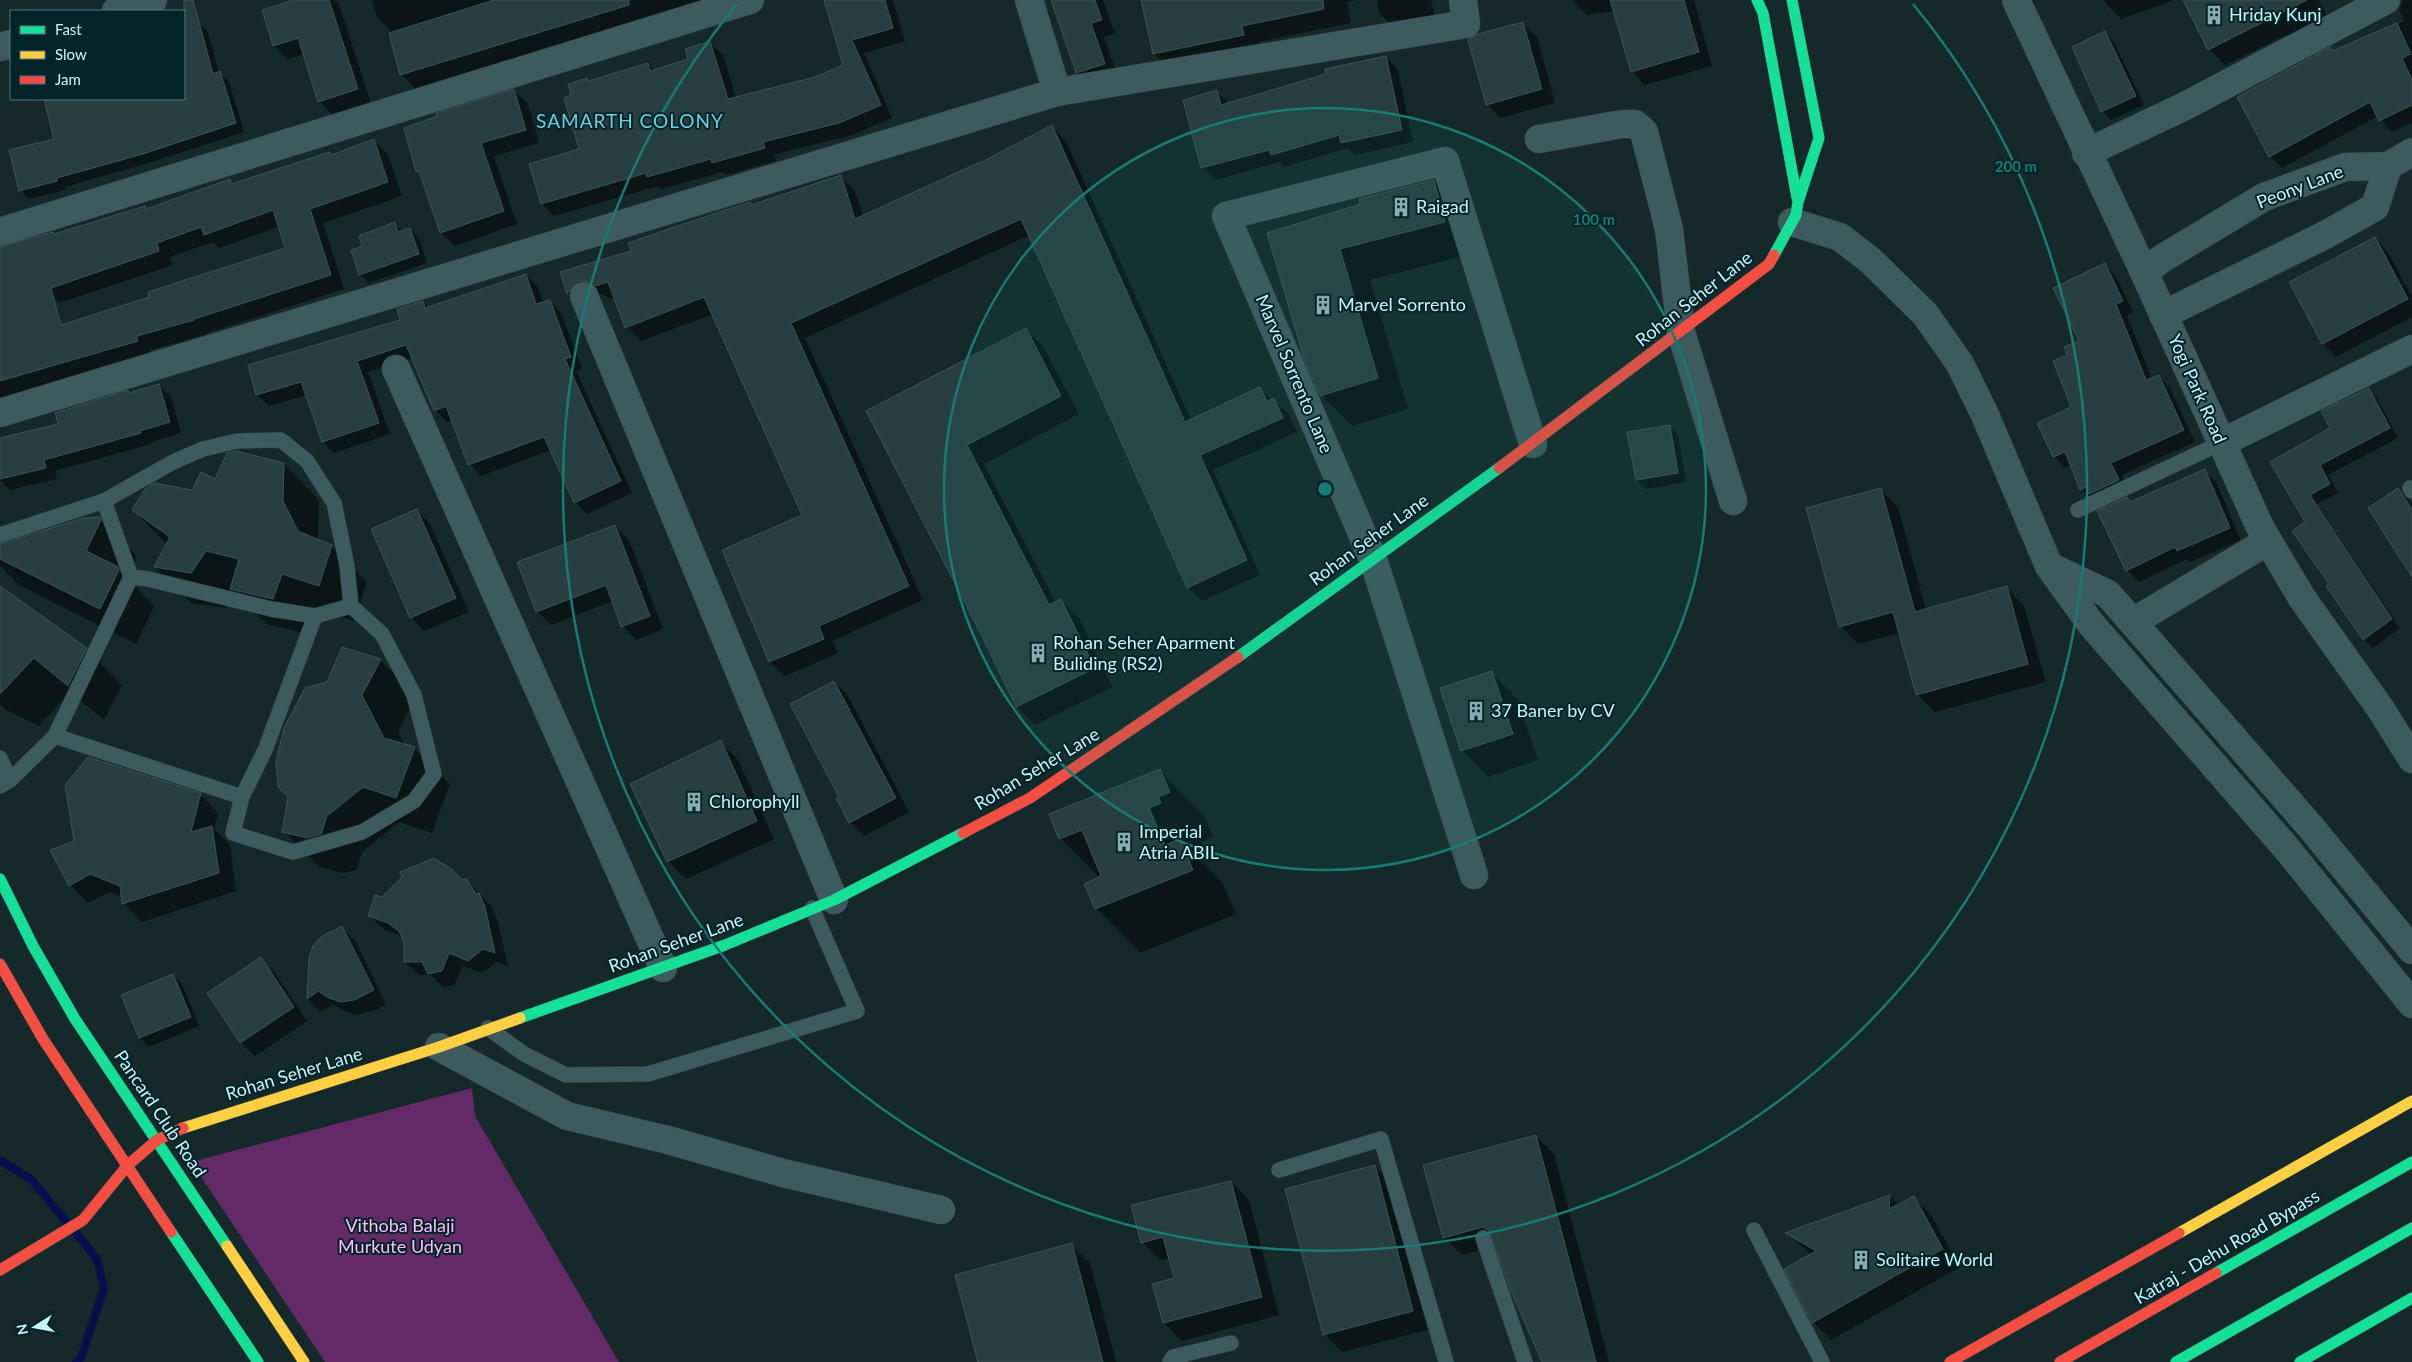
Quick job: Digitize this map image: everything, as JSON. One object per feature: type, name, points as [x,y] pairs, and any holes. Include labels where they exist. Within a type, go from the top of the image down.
[{"type":"main road","points":[[1757,0],[1763,13],[1795,212]]},
{"type":"main road","name":"Rohan Seher Lane","points":[[0,1270],[83,1220],[128,1165],[158,1140],[189,1125],[439,1047],[488,1028],[663,968],[823,904],[1030,798],[1205,681],[1533,444],[1769,264],[1795,212],[1819,138],[1792,0]]},
{"type":"main road","name":"Pancard Club Road","points":[[0,879],[33,946],[75,1019],[158,1140],[304,1362]]},
{"type":"main road","points":[[0,964],[43,1039],[258,1362]]},
{"type":"main road","points":[[1950,1362],[2412,1101]]},
{"type":"main road","name":"Katraj - Dehu Road Bypass","points":[[2060,1362],[2412,1162]]},
{"type":"main road","points":[[2176,1362],[2412,1228]]},
{"type":"main road","points":[[2300,1362],[2412,1298]]},
{"type":"street","points":[[119,10],[153,0]]},
{"type":"street","points":[[0,232],[750,0]]},
{"type":"street","points":[[1029,0],[1057,92]]},
{"type":"street","points":[[0,413],[1057,92],[1466,24],[1463,0]]},
{"type":"street","name":"Yogi Park Road","points":[[2016,0],[2268,541],[2302,598],[2380,708],[2412,759]]},
{"type":"street","points":[[2086,153],[2185,106],[2386,0]]},
{"type":"street","points":[[1540,139],[1622,124],[1635,124],[1644,132],[1668,229],[1681,332],[1732,501]]},
{"type":"street","name":"Peony Lane","points":[[2144,272],[2163,258],[2264,197],[2345,167],[2388,166],[2412,152]]},
{"type":"street","name":"Marvel Sorrento Lane","points":[[1474,875],[1373,559],[1226,216],[1445,161],[1533,444]]},
{"type":"street","points":[[2163,314],[2324,235],[2375,207],[2388,166]]},
{"type":"street","points":[[1795,212],[1840,237],[1870,260],[1925,314],[1960,364],[1985,415],[2049,566],[2091,624],[2287,848],[2412,1004]]},
{"type":"street","points":[[584,296],[823,904]]},
{"type":"street","points":[[2221,443],[2412,349]]},
{"type":"street","points":[[396,369],[663,968]]},
{"type":"street","points":[[2133,622],[2268,541]]},
{"type":"street","points":[[2049,566],[2108,594],[2309,824],[2412,950]]},
{"type":"street","points":[[439,1047],[567,1116],[668,1140],[784,1173],[941,1210]]},
{"type":"lane","points":[[0,535],[104,501],[173,462],[203,448],[237,441],[281,440],[307,462],[334,503],[347,566],[351,606],[382,634],[414,695],[434,774],[414,801],[362,832],[293,852],[233,833],[242,797],[265,750],[315,616]]},
{"type":"lane","points":[[2078,510],[2221,443]]},
{"type":"lane","points":[[5,783],[55,736],[131,577],[104,501]]},
{"type":"lane","points":[[131,577],[157,581],[271,609],[315,616],[351,606]]},
{"type":"lane","points":[[55,736],[242,797]]},
{"type":"lane","points":[[0,758],[5,783]]},
{"type":"lane","points":[[488,1028],[524,1054],[566,1075],[648,1074],[857,1012],[823,904]]},
{"type":"lane","points":[[1279,1170],[1381,1139],[1446,1362]]},
{"type":"lane","points":[[1754,1230],[1822,1362]]},
{"type":"lane","points":[[1483,1238],[1525,1362]]},
{"type":"lane","points":[[1170,1362],[1173,1357],[1231,1343]]},
{"type":"green space","name":"Vithoba Balaji Murkute Udyan","points":[[472,1088],[475,1116],[619,1362],[325,1362],[191,1162]]},
{"type":"building","points":[[184,0],[193,0],[213,74],[220,71],[236,123],[143,154],[57,178],[57,181],[19,191],[9,150],[54,139],[44,100],[185,100]]},
{"type":"building","points":[[293,0],[329,0],[358,89],[318,102],[298,38],[273,46],[262,10]]},
{"type":"building","points":[[494,0],[629,0],[629,5],[400,75],[389,33]]},
{"type":"building","points":[[824,0],[885,0],[893,28],[852,40],[881,105],[839,123],[763,142],[765,148],[712,163],[711,159],[647,177],[646,173],[541,204],[529,164],[579,149],[564,98],[571,95],[568,84],[587,78],[588,81],[648,63],[650,71],[688,59],[685,49],[710,41],[728,99],[815,77],[843,65]]},
{"type":"building","points":[[1051,0],[1095,0],[1102,20],[1091,23],[1105,64],[1076,73]]},
{"type":"building","points":[[1141,0],[1323,0],[1324,9],[1242,26],[1244,35],[1153,54]]},
{"type":"building","points":[[1610,0],[1684,0],[1699,52],[1631,72]]},
{"type":"building","points":[[2183,0],[2307,0],[2208,50]]},
{"type":"building","points":[[1523,22],[1542,89],[1486,105],[1468,40],[1478,34]]},
{"type":"building","points":[[2397,23],[2411,54],[2402,58],[2412,80],[2412,105],[2379,121],[2370,102],[2269,157],[2237,97],[2330,47],[2332,51]]},
{"type":"building","points":[[2105,31],[2136,96],[2101,112],[2072,47]]},
{"type":"building","points":[[1386,56],[1402,130],[1341,143],[1339,135],[1271,155],[1269,150],[1201,168],[1183,100],[1217,90],[1221,105],[1326,74],[1325,69]]},
{"type":"building","points":[[514,89],[526,130],[481,143],[504,211],[440,233],[419,171],[416,172],[404,128],[437,116],[436,113]]},
{"type":"building","points":[[1052,125],[1185,422],[1260,387],[1267,401],[1274,398],[1283,418],[1200,455],[1247,560],[1187,588],[1021,219],[791,323],[909,586],[819,626],[824,639],[769,662],[722,550],[802,515],[704,297],[625,328],[608,282],[595,286],[587,281],[578,281],[567,294],[560,272],[631,251],[628,243],[750,202],[751,205],[841,175],[855,219],[980,163]]},
{"type":"building","points":[[374,139],[388,182],[310,209],[331,275],[194,320],[137,336],[138,341],[0,381],[0,247],[53,232],[54,234],[145,206],[146,209],[230,179],[231,184],[330,152],[331,155]],"holes":[[[273,210],[285,248],[148,292],[149,297],[61,325],[51,288],[159,251],[157,243],[201,227],[204,235]]]},
{"type":"building","name":"Marvel Sorrento","points":[[1434,180],[1445,222],[1340,249],[1378,378],[1320,396],[1305,362],[1267,233],[1360,204],[1359,199]]},
{"type":"building","points":[[395,222],[398,232],[410,228],[419,254],[359,275],[351,250],[362,246],[359,236]]},
{"type":"building","points":[[2375,237],[2408,299],[2322,344],[2289,282]]},
{"type":"building","points":[[2105,263],[2123,301],[2116,304],[2146,380],[2159,375],[2184,430],[2111,463],[2119,480],[2089,494],[2086,487],[2080,490],[2065,452],[2053,457],[2037,423],[2071,407],[2053,361],[2067,355],[2064,347],[2079,341],[2053,288]]},
{"type":"building","points":[[526,274],[536,304],[550,300],[571,357],[565,359],[621,481],[574,503],[544,437],[468,465],[446,406],[434,411],[406,345],[357,361],[379,423],[322,442],[301,382],[256,395],[248,365],[400,320],[397,309],[423,301],[425,308]]},
{"type":"building","points":[[1026,328],[1061,396],[967,445],[1049,605],[1061,599],[1095,668],[1016,707],[983,638],[866,411]]},
{"type":"building","points":[[159,384],[170,422],[140,431],[141,433],[44,460],[46,468],[0,479],[0,438],[58,424],[55,413],[128,390],[129,393]]},
{"type":"building","points":[[2369,388],[2390,428],[2320,465],[2330,484],[2310,495],[2392,619],[2363,640],[2326,586],[2329,584],[2292,531],[2305,522],[2270,462],[2330,428],[2321,411]]},
{"type":"building","points":[[1670,425],[1678,473],[1636,480],[1627,432]]},
{"type":"building","points":[[236,451],[284,463],[283,501],[298,531],[332,545],[319,586],[282,574],[273,599],[230,589],[239,559],[206,551],[191,573],[154,567],[170,537],[132,510],[145,489],[154,483],[192,490],[201,472],[215,479],[227,453]]},
{"type":"building","points":[[2205,469],[2230,528],[2177,551],[2175,547],[2126,571],[2097,511],[2127,497],[2130,502]]},
{"type":"building","points":[[1881,488],[1915,612],[2007,586],[2028,664],[1916,695],[1893,612],[1839,627],[1806,508]]},
{"type":"building","points":[[2398,488],[2412,509],[2412,577],[2368,508]]},
{"type":"building","points":[[417,509],[456,598],[410,618],[371,529]]},
{"type":"building","points":[[100,517],[101,520],[86,551],[117,566],[119,570],[100,609],[0,559],[0,544],[83,518]]},
{"type":"building","points":[[615,525],[650,616],[621,627],[606,585],[536,612],[517,562]]},
{"type":"building","points":[[0,586],[87,648],[68,686],[34,658],[0,694]]},
{"type":"building","points":[[342,647],[381,659],[362,695],[384,738],[415,747],[396,798],[363,787],[327,816],[321,834],[307,838],[282,832],[288,797],[278,787],[276,762],[284,728],[305,688],[327,682]]},
{"type":"building","name":"37 Baner by CV","points":[[1492,671],[1513,734],[1461,751],[1440,688]]},
{"type":"building","points":[[834,681],[896,798],[849,823],[836,798],[839,797],[790,704]]},
{"type":"building","name":"Chlorophyll","points":[[721,740],[757,821],[667,862],[630,784]]},
{"type":"building","points":[[88,757],[201,793],[191,832],[212,826],[219,873],[122,904],[120,886],[90,874],[69,886],[50,850],[74,841],[65,785]]},
{"type":"building","name":"Imperial Atria ABIL","points":[[1160,769],[1170,792],[1158,797],[1161,803],[1149,808],[1165,845],[1180,839],[1193,870],[1095,909],[1084,884],[1101,876],[1082,830],[1059,839],[1049,814]]},
{"type":"building","points":[[434,858],[453,870],[462,880],[466,878],[476,894],[479,893],[485,907],[495,953],[483,949],[468,961],[449,953],[442,971],[428,974],[422,962],[404,962],[404,943],[399,931],[388,923],[368,916],[375,895],[382,897],[402,877],[400,872]]},
{"type":"building","points":[[342,926],[374,990],[354,1000],[341,1002],[329,998],[318,991],[307,999],[309,957],[313,946],[321,937]]},
{"type":"building","points":[[261,957],[294,1007],[240,1043],[207,993]]},
{"type":"building","points":[[173,974],[191,1017],[139,1038],[121,995]]},
{"type":"building","points":[[1536,1135],[1596,1362],[1542,1362],[1511,1291],[1489,1231],[1483,1227],[1443,1238],[1423,1165]]},
{"type":"building","points":[[1375,1165],[1413,1311],[1323,1335],[1285,1189]]},
{"type":"building","points":[[1231,1181],[1262,1297],[1163,1323],[1152,1284],[1174,1278],[1163,1237],[1141,1243],[1131,1205]]},
{"type":"building","name":"Solitaire World","points":[[1890,1195],[1889,1209],[1914,1196],[1943,1249],[1812,1323],[1784,1269],[1816,1251],[1785,1233]]},
{"type":"building","points":[[1072,1243],[1103,1362],[978,1362],[955,1275]]},
{"type":"waterway","points":[[0,1160],[32,1180],[67,1223]]},
{"type":"waterway","points":[[75,1232],[97,1259],[104,1288],[81,1358],[76,1362]]},
{"type":"traffic: fast","points":[[1757,0],[1763,13],[1797,198]]},
{"type":"traffic: fast","points":[[1774,255],[1796,215],[1798,202],[1819,138],[1792,0]]},
{"type":"traffic: fast","points":[[1238,657],[1499,468]]},
{"type":"traffic: fast","points":[[520,1018],[725,945],[834,900],[963,833]]},
{"type":"traffic: fast","points":[[0,879],[33,946],[75,1019],[227,1246]]},
{"type":"traffic: fast","points":[[2216,1273],[2412,1162]]},
{"type":"traffic: fast","points":[[2176,1362],[2412,1228]]},
{"type":"traffic: fast","points":[[171,1232],[258,1362]]},
{"type":"traffic: fast","points":[[2300,1362],[2412,1298]]},
{"type":"traffic: slow","points":[[183,1128],[439,1047],[520,1018]]},
{"type":"traffic: slow","points":[[2179,1233],[2412,1101]]},
{"type":"traffic: slow","points":[[227,1246],[304,1362]]},
{"type":"traffic: jam","points":[[1499,468],[1769,264],[1774,255]]},
{"type":"traffic: jam","points":[[963,833],[1030,798],[1238,657]]},
{"type":"traffic: jam","points":[[0,964],[43,1039],[171,1232]]},
{"type":"traffic: jam","points":[[0,1270],[83,1220],[128,1165],[157,1140],[183,1128]]},
{"type":"traffic: jam","points":[[1950,1362],[2179,1233]]},
{"type":"traffic: jam","points":[[2060,1362],[2216,1273]]},
{"type":"place","name":"Hriday Kunj","points":[[2214,15]]},
{"type":"place","name":"Raigad","points":[[1401,207]]},
{"type":"place","name":"Marvel Sorrento","points":[[1323,305]]},
{"type":"place","name":"Rohan Seher Aparment Buliding (RS2)","points":[[1038,653]]},
{"type":"place","name":"37 Baner by CV","points":[[1476,711]]},
{"type":"place","name":"Chlorophyll","points":[[694,802]]},
{"type":"place","name":"Imperial Atria ABIL","points":[[1124,842]]},
{"type":"place","name":"Solitaire World","points":[[1861,1260]]},
{"type":"district","name":"SAMARTH COLONY","points":[[630,121]]}]
